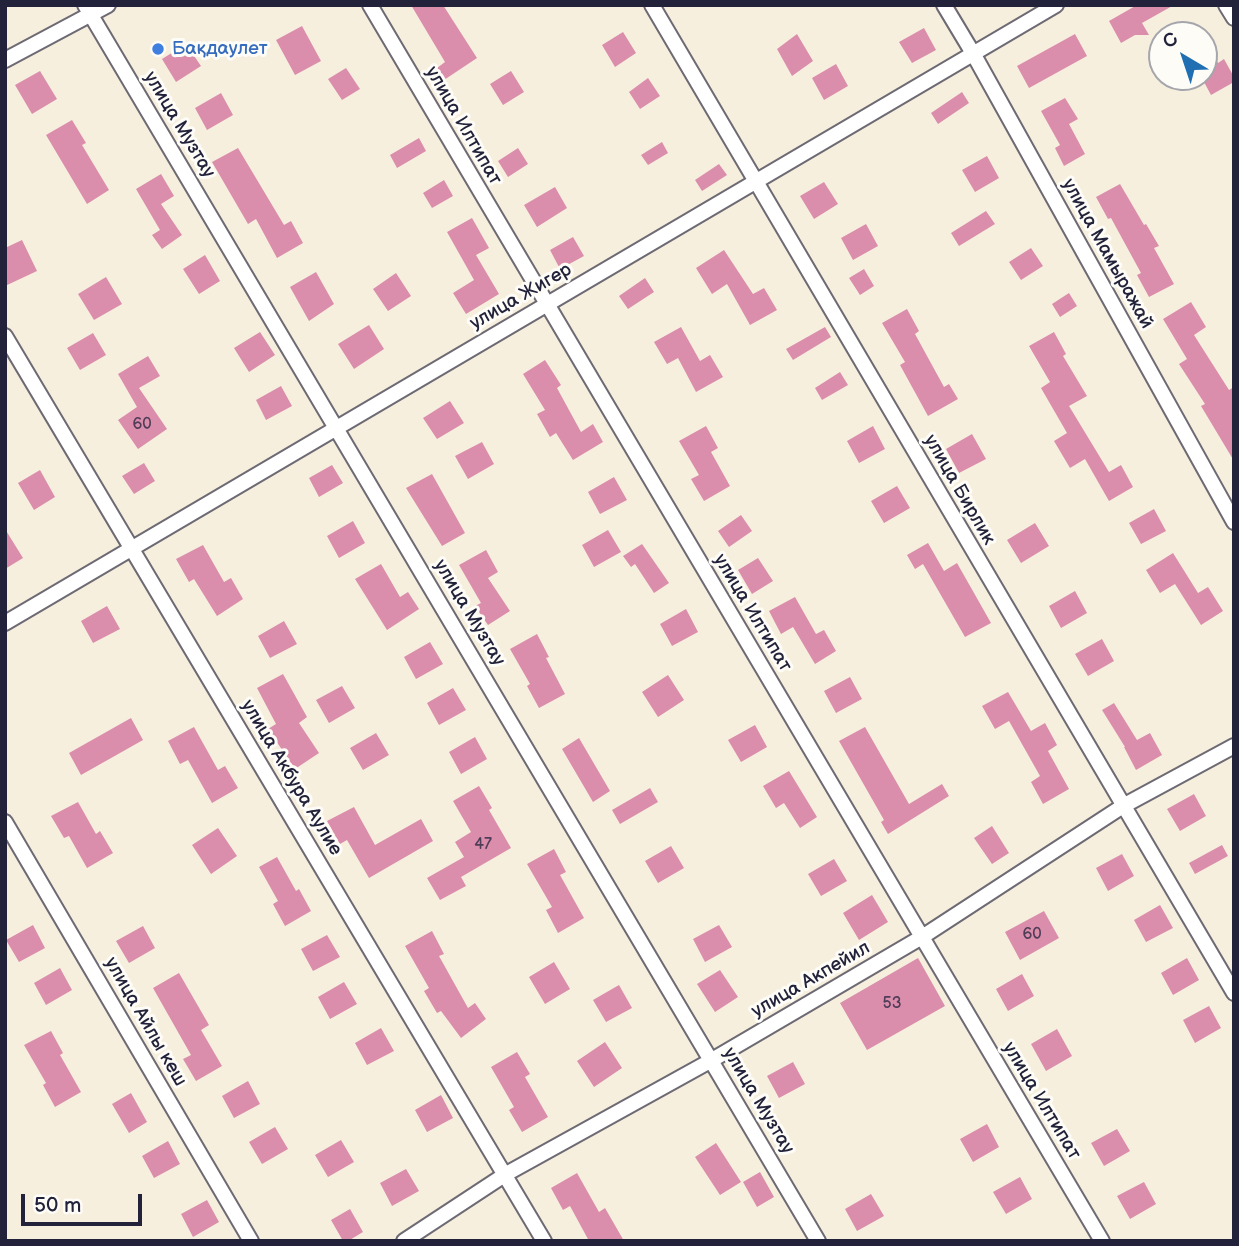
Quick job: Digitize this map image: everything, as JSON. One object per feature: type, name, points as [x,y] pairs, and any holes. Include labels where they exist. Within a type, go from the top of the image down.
[{"type":"street","points":[[5,60],[87,10],[108,5]]},
{"type":"street","name":"улица Илтипат","points":[[370,5],[1101,1241]]},
{"type":"street","name":"улица Бирлик","points":[[652,5],[1234,993]]},
{"type":"street","name":"улица Мамыражай","points":[[944,5],[1234,522]]},
{"type":"street","name":"улица Жигер","points":[[5,623],[1056,5]]},
{"type":"street","points":[[1226,5],[1234,18]]},
{"type":"street","name":"улица Музтау","points":[[87,10],[818,1241]]},
{"type":"street","name":"улица Акбура Аулие","points":[[5,335],[544,1241]]},
{"type":"street","name":"улица Акпейил","points":[[404,1241],[506,1174],[712,1060],[922,937],[1123,806],[1234,746]]},
{"type":"street","name":"улица Айлы кеш","points":[[5,822],[251,1241]]},
{"type":"building","points":[[411,5],[443,5],[477,58],[444,80],[437,68],[445,62]]},
{"type":"building","points":[[1137,5],[1174,5],[1142,23],[1148,35],[1135,35],[1121,43],[1109,21]]},
{"type":"building","points":[[302,26],[321,61],[295,75],[276,40]]},
{"type":"building","points":[[924,28],[936,50],[912,63],[899,42]]},
{"type":"building","points":[[623,32],[636,53],[615,67],[602,45]]},
{"type":"building","points":[[797,34],[813,61],[792,76],[777,49]]},
{"type":"building","points":[[1075,34],[1087,56],[1029,88],[1017,66]]},
{"type":"building","points":[[186,44],[201,66],[176,82],[162,59]]},
{"type":"building","points":[[1224,59],[1234,82],[1211,95],[1209,91],[1218,91],[1218,63]]},
{"type":"building","points":[[836,64],[848,86],[824,100],[812,78]]},
{"type":"building","points":[[346,68],[360,89],[342,100],[328,79]]},
{"type":"building","points":[[40,71],[57,99],[32,114],[15,85]]},
{"type":"building","points":[[511,71],[524,92],[503,105],[490,84]]},
{"type":"building","points":[[648,78],[660,96],[640,109],[629,92]]},
{"type":"building","points":[[962,92],[969,103],[938,124],[931,113]]},
{"type":"building","points":[[221,93],[233,115],[207,130],[195,108]]},
{"type":"building","points":[[1065,98],[1078,119],[1069,124],[1085,154],[1064,166],[1055,148],[1060,145],[1041,111]]},
{"type":"building","points":[[72,120],[86,143],[82,145],[109,190],[87,204],[46,135]]},
{"type":"building","points":[[419,138],[426,151],[397,168],[390,155]]},
{"type":"building","points":[[662,142],[668,153],[648,165],[641,155]]},
{"type":"building","points":[[238,148],[284,225],[291,221],[303,243],[277,258],[256,219],[248,224],[212,162]]},
{"type":"building","points":[[518,148],[528,164],[508,177],[498,161]]},
{"type":"building","points":[[987,156],[999,178],[975,192],[962,170]]},
{"type":"building","points":[[719,164],[727,175],[702,191],[695,180]]},
{"type":"building","points":[[161,174],[174,196],[161,204],[182,235],[162,249],[152,235],[160,230],[136,189]]},
{"type":"building","points":[[444,180],[453,196],[432,208],[423,193]]},
{"type":"building","points":[[824,182],[838,204],[814,219],[800,196]]},
{"type":"building","points":[[1120,184],[1159,246],[1154,248],[1174,284],[1149,297],[1137,275],[1141,273],[1111,218],[1108,219],[1096,197]]},
{"type":"building","points":[[555,187],[567,208],[537,227],[524,205]]},
{"type":"building","points":[[986,211],[995,224],[959,246],[951,233]]},
{"type":"building","points":[[472,218],[489,248],[476,255],[499,294],[466,314],[453,293],[474,280],[447,232]]},
{"type":"building","points":[[866,224],[878,246],[853,260],[841,238]]},
{"type":"building","points":[[573,237],[584,256],[560,269],[550,250]]},
{"type":"building","points":[[22,240],[37,271],[5,286],[5,248]]},
{"type":"building","points":[[1031,248],[1043,266],[1021,280],[1009,262]]},
{"type":"building","points":[[724,250],[753,294],[764,288],[777,310],[750,325],[727,284],[712,294],[696,268]]},
{"type":"building","points":[[205,255],[220,281],[199,294],[183,269]]},
{"type":"building","points":[[864,269],[874,286],[860,295],[849,278]]},
{"type":"building","points":[[316,272],[334,304],[309,321],[290,287]]},
{"type":"building","points":[[396,273],[411,296],[388,311],[373,289]]},
{"type":"building","points":[[106,277],[122,304],[94,320],[78,294]]},
{"type":"building","points":[[645,278],[654,292],[628,309],[619,296]]},
{"type":"building","points":[[1069,293],[1077,306],[1060,317],[1052,304]]},
{"type":"building","points":[[1191,302],[1206,327],[1194,335],[1229,390],[1234,387],[1234,461],[1201,406],[1205,404],[1179,364],[1187,359],[1163,319]]},
{"type":"building","points":[[907,309],[919,331],[915,334],[944,387],[949,384],[958,399],[928,416],[900,365],[905,362],[882,323]]},
{"type":"building","points":[[369,325],[384,349],[354,369],[338,344]]},
{"type":"building","points":[[681,327],[700,361],[710,355],[723,377],[696,392],[678,358],[667,364],[654,342]]},
{"type":"building","points":[[825,327],[831,337],[793,360],[786,349]]},
{"type":"building","points":[[260,332],[275,355],[249,372],[234,348]]},
{"type":"building","points":[[1054,332],[1066,354],[1063,356],[1087,396],[1069,406],[1109,472],[1121,465],[1133,487],[1109,501],[1085,459],[1070,468],[1054,441],[1067,433],[1041,388],[1050,382],[1029,346]]},
{"type":"building","points":[[93,333],[106,355],[80,370],[67,348]]},
{"type":"building","points":[[148,356],[160,376],[139,388],[167,429],[138,449],[118,420],[137,407],[118,374]]},
{"type":"building","points":[[545,360],[561,385],[557,388],[581,432],[593,424],[603,442],[573,460],[556,433],[550,437],[537,414],[545,410],[523,374]]},
{"type":"building","points":[[840,372],[848,385],[822,400],[815,388]]},
{"type":"building","points":[[281,386],[292,406],[266,420],[256,400]]},
{"type":"building","points":[[450,401],[464,423],[437,439],[423,418]]},
{"type":"building","points":[[706,426],[718,448],[711,452],[730,486],[704,501],[691,479],[699,475],[679,441]]},
{"type":"building","points":[[873,426],[885,449],[859,463],[847,441]]},
{"type":"building","points":[[972,434],[986,459],[959,473],[946,449]]},
{"type":"building","points":[[482,442],[494,464],[468,479],[455,456]]},
{"type":"building","points":[[144,463],[155,481],[134,494],[122,476]]},
{"type":"building","points":[[332,465],[343,483],[319,497],[309,478]]},
{"type":"building","points":[[40,470],[55,497],[34,510],[18,483]]},
{"type":"building","points":[[432,474],[465,533],[442,546],[406,488]]},
{"type":"building","points":[[614,477],[627,500],[600,514],[588,492]]},
{"type":"building","points":[[897,486],[910,508],[884,523],[871,501]]},
{"type":"building","points":[[1154,509],[1166,531],[1141,544],[1129,523]]},
{"type":"building","points":[[741,515],[752,531],[729,547],[718,531]]},
{"type":"building","points":[[353,521],[365,543],[339,558],[327,536]]},
{"type":"building","points":[[1035,523],[1049,546],[1021,563],[1007,540]]},
{"type":"building","points":[[5,529],[23,558],[5,569]]},
{"type":"building","points":[[608,530],[621,552],[594,567],[582,545]]},
{"type":"building","points":[[928,543],[944,571],[957,563],[991,623],[965,637],[923,564],[915,569],[907,555]]},
{"type":"building","points":[[642,544],[669,583],[654,593],[635,564],[631,567],[623,556]]},
{"type":"building","points":[[203,545],[224,582],[231,578],[243,599],[217,616],[194,579],[189,582],[176,559]]},
{"type":"building","points":[[486,550],[498,572],[488,578],[510,611],[488,625],[475,606],[481,603],[459,565]]},
{"type":"building","points":[[1173,553],[1198,593],[1208,587],[1223,611],[1201,625],[1175,584],[1160,593],[1146,570]]},
{"type":"building","points":[[758,558],[773,581],[752,594],[738,570]]},
{"type":"building","points":[[381,564],[400,597],[408,592],[419,609],[387,630],[355,579]]},
{"type":"building","points":[[1075,591],[1087,613],[1061,628],[1049,606]]},
{"type":"building","points":[[795,597],[816,634],[824,630],[836,651],[815,664],[793,627],[781,634],[769,611]]},
{"type":"building","points":[[107,606],[120,629],[93,643],[81,621]]},
{"type":"building","points":[[686,609],[698,632],[672,646],[660,624]]},
{"type":"building","points":[[284,621],[297,644],[270,658],[258,636]]},
{"type":"building","points":[[537,634],[565,694],[539,708],[527,686],[530,684],[510,649]]},
{"type":"building","points":[[1102,639],[1114,661],[1088,676],[1075,654]]},
{"type":"building","points":[[430,642],[443,664],[416,679],[404,657]]},
{"type":"building","points":[[283,674],[307,717],[299,723],[319,753],[295,769],[268,729],[276,724],[257,688]]},
{"type":"building","points":[[668,675],[684,700],[658,717],[642,692]]},
{"type":"building","points":[[850,677],[862,699],[836,713],[824,691]]},
{"type":"building","points":[[342,686],[355,708],[329,723],[316,700]]},
{"type":"building","points":[[453,688],[466,710],[439,725],[427,703]]},
{"type":"building","points":[[1008,692],[1031,731],[1045,723],[1057,745],[1048,751],[1069,789],[1043,804],[1031,782],[1040,776],[1009,721],[995,729],[982,706]]},
{"type":"building","points":[[1114,703],[1137,740],[1150,733],[1162,755],[1136,770],[1102,710]]},
{"type":"building","points":[[131,718],[143,740],[81,775],[69,753]]},
{"type":"building","points":[[755,725],[767,747],[741,762],[728,740]]},
{"type":"building","points":[[194,727],[218,770],[225,766],[238,788],[212,803],[188,760],[180,764],[168,741]]},
{"type":"building","points":[[865,727],[909,804],[942,784],[949,796],[888,834],[881,822],[884,820],[839,741]]},
{"type":"building","points":[[376,733],[389,755],[363,770],[350,748]]},
{"type":"building","points":[[475,737],[487,759],[461,774],[449,752]]},
{"type":"building","points":[[579,738],[610,791],[593,802],[562,749]]},
{"type":"building","points":[[789,771],[817,817],[800,828],[784,803],[776,808],[763,786]]},
{"type":"building","points":[[479,786],[492,808],[489,810],[511,848],[461,877],[466,886],[440,900],[427,878],[464,857],[455,842],[471,832],[453,801]]},
{"type":"building","points":[[650,788],[658,802],[620,824],[612,810]]},
{"type":"building","points":[[1194,794],[1206,816],[1180,831],[1167,809]]},
{"type":"building","points":[[78,802],[96,834],[100,831],[113,853],[87,868],[69,836],[64,838],[51,816]]},
{"type":"building","points":[[354,807],[375,845],[421,819],[433,841],[369,878],[347,840],[340,844],[327,821]]},
{"type":"building","points":[[992,826],[1009,853],[992,864],[974,838]]},
{"type":"building","points":[[218,828],[237,856],[211,874],[192,845]]},
{"type":"building","points":[[1222,845],[1228,856],[1195,874],[1189,863]]},
{"type":"building","points":[[671,846],[684,868],[658,883],[645,861]]},
{"type":"building","points":[[554,849],[566,872],[560,875],[584,918],[558,933],[546,910],[552,907],[527,864]]},
{"type":"building","points":[[1122,854],[1134,876],[1108,891],[1096,868]]},
{"type":"building","points":[[277,857],[311,911],[285,926],[273,904],[278,901],[259,867]]},
{"type":"building","points":[[834,859],[847,881],[821,896],[808,874]]},
{"type":"building","points":[[872,895],[888,922],[859,940],[843,913]]},
{"type":"building","points":[[1160,905],[1173,928],[1146,942],[1134,920]]},
{"type":"building","points":[[1044,911],[1059,938],[1020,960],[1005,932]]},
{"type":"building","points":[[33,925],[45,948],[19,962],[6,940]]},
{"type":"building","points":[[719,925],[732,947],[705,962],[693,939]]},
{"type":"building","points":[[143,926],[155,948],[129,963],[116,941]]},
{"type":"building","points":[[432,931],[444,954],[439,956],[468,1008],[475,1003],[486,1019],[461,1038],[441,1011],[437,1013],[424,991],[429,988],[405,946]]},
{"type":"building","points":[[327,935],[340,957],[313,971],[301,949]]},
{"type":"building","points":[[918,958],[945,1006],[867,1050],[840,1003]]},
{"type":"building","points":[[1187,958],[1199,980],[1173,995],[1161,973]]},
{"type":"building","points":[[554,962],[570,989],[545,1004],[529,977]]},
{"type":"building","points":[[60,968],[72,990],[46,1005],[34,983]]},
{"type":"building","points":[[720,970],[738,997],[715,1012],[697,984]]},
{"type":"building","points":[[179,973],[209,1025],[201,1030],[222,1066],[196,1081],[183,1059],[191,1055],[153,988]]},
{"type":"building","points":[[1022,974],[1034,996],[1008,1011],[996,989]]},
{"type":"building","points":[[344,982],[357,1004],[330,1019],[318,997]]},
{"type":"building","points":[[619,985],[632,1008],[606,1022],[593,1000]]},
{"type":"building","points":[[1209,1006],[1221,1028],[1195,1043],[1183,1020]]},
{"type":"building","points":[[381,1028],[394,1051],[367,1065],[355,1043]]},
{"type":"building","points":[[1057,1029],[1072,1056],[1046,1071],[1031,1044]]},
{"type":"building","points":[[51,1031],[63,1053],[60,1055],[81,1092],[55,1107],[43,1085],[46,1083],[24,1045]]},
{"type":"building","points":[[605,1042],[622,1068],[594,1087],[577,1061]]},
{"type":"building","points":[[517,1052],[530,1074],[525,1077],[548,1117],[522,1132],[509,1110],[514,1107],[491,1067]]},
{"type":"building","points":[[793,1062],[805,1084],[779,1098],[767,1076]]},
{"type":"building","points":[[248,1081],[260,1104],[234,1118],[222,1096]]},
{"type":"building","points":[[131,1093],[147,1122],[129,1133],[112,1104]]},
{"type":"building","points":[[441,1095],[453,1118],[427,1132],[415,1110]]},
{"type":"building","points":[[987,1124],[999,1147],[973,1162],[960,1139]]},
{"type":"building","points":[[275,1127],[288,1149],[262,1164],[249,1142]]},
{"type":"building","points":[[1117,1129],[1130,1151],[1104,1166],[1091,1143]]},
{"type":"building","points":[[341,1140],[354,1162],[328,1177],[315,1155]]},
{"type":"building","points":[[168,1141],[180,1164],[154,1178],[142,1156]]},
{"type":"building","points":[[716,1143],[741,1182],[720,1195],[695,1157]]},
{"type":"building","points":[[406,1169],[419,1191],[392,1206],[380,1183]]},
{"type":"building","points":[[760,1172],[774,1197],[757,1207],[743,1182]]},
{"type":"building","points":[[577,1173],[599,1212],[605,1208],[624,1241],[589,1241],[570,1206],[563,1210],[551,1188]]},
{"type":"building","points":[[1020,1177],[1032,1199],[1006,1214],[993,1192]]},
{"type":"building","points":[[1144,1182],[1156,1204],[1130,1219],[1117,1196]]},
{"type":"building","points":[[871,1194],[884,1216],[857,1231],[845,1209]]},
{"type":"building","points":[[207,1200],[219,1222],[193,1237],[181,1214]]},
{"type":"building","points":[[350,1209],[363,1232],[343,1241],[331,1220]]},
{"type":"place","name":"Бақдаулет","points":[[158,49]]}]
